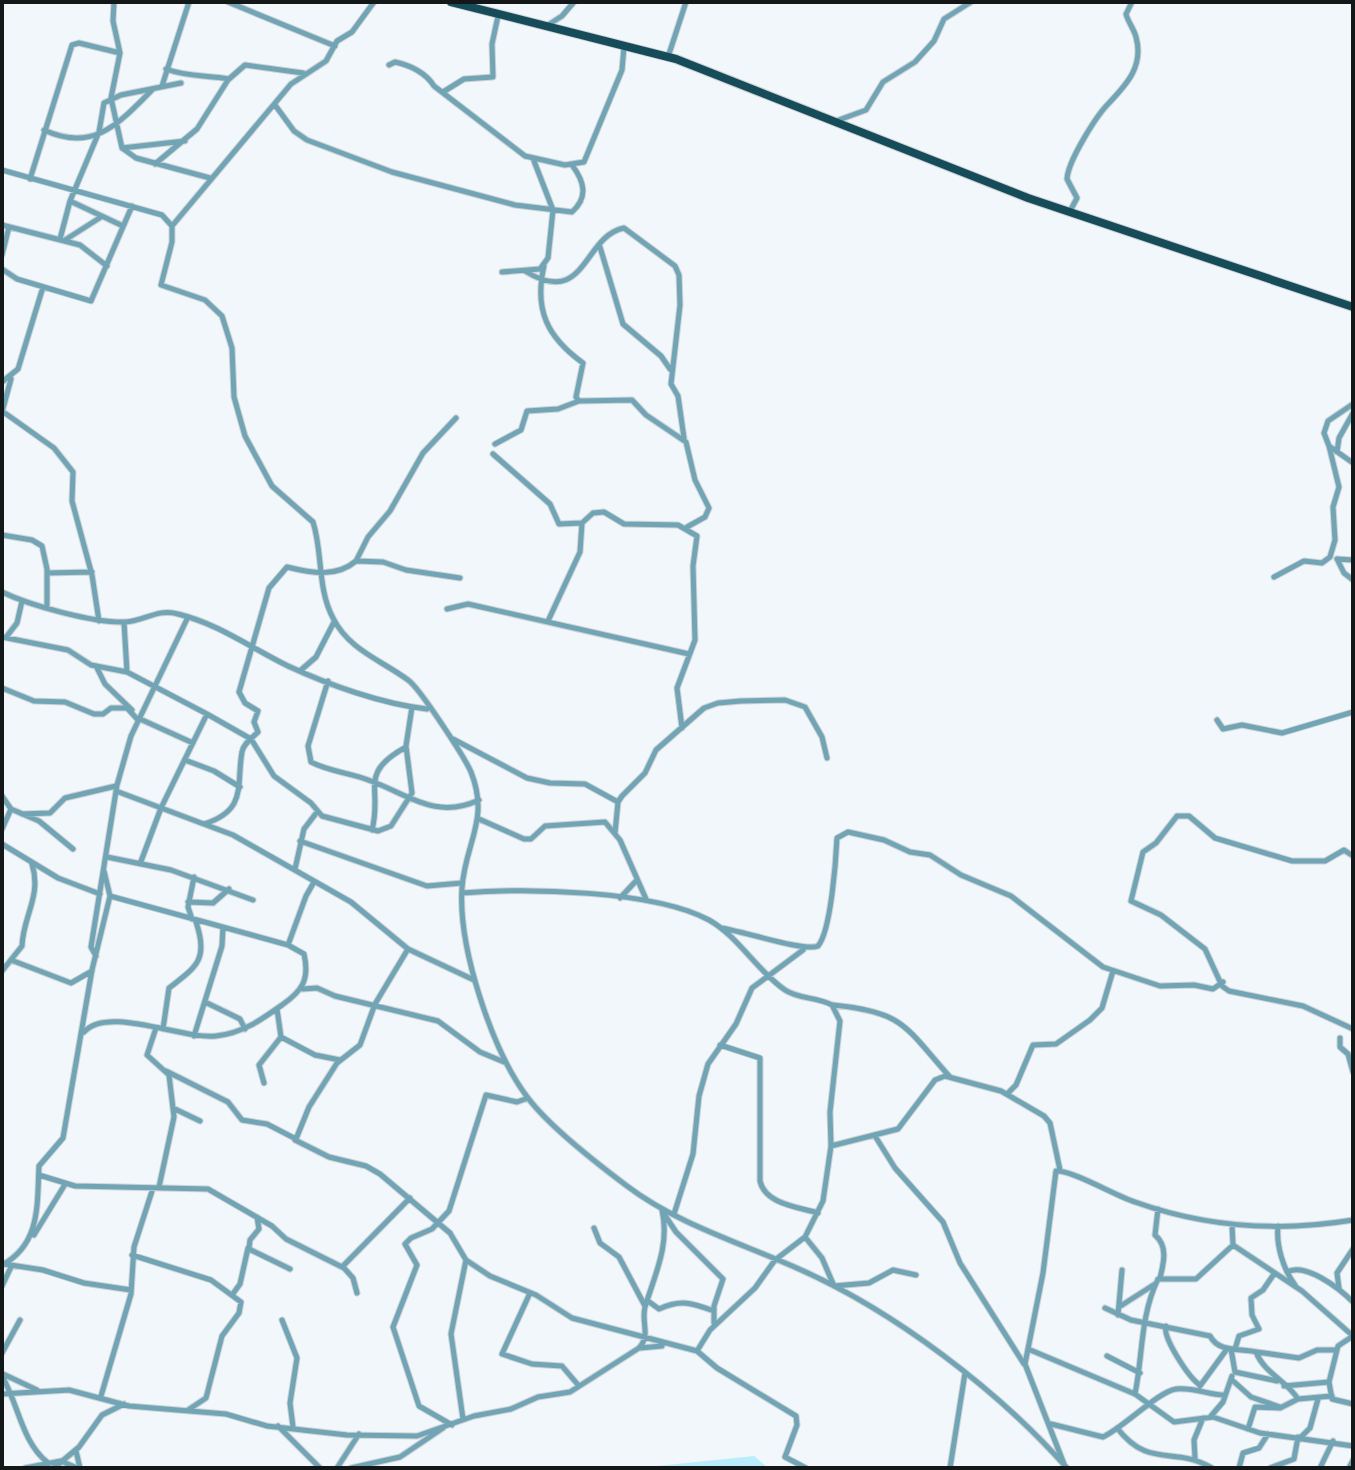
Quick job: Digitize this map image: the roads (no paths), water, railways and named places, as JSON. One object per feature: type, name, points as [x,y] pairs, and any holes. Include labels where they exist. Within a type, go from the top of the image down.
[{"type":"highway","points":[[451,2],[668,57],[1069,213],[1353,307]]},
{"type":"street","points":[[114,2],[113,21],[120,53],[111,98],[122,148],[136,158],[210,178]]},
{"type":"street","points":[[162,86],[189,2]]},
{"type":"street","points":[[228,2],[335,46]]},
{"type":"street","points":[[374,2],[356,28],[337,41],[326,61],[304,73],[275,105],[172,226],[172,242],[161,285],[205,300],[222,316],[232,348],[234,397],[241,424],[272,486],[313,522],[319,572],[334,622],[357,648],[411,681],[469,769],[479,800],[479,819],[462,893],[475,980],[505,1062],[528,1098],[625,1185],[661,1209],[834,1286],[903,1326],[965,1372],[1066,1466]]},
{"type":"street","points":[[543,27],[562,16],[574,2]]},
{"type":"street","points":[[668,57],[686,2]]},
{"type":"street","points":[[836,121],[866,110],[883,82],[915,62],[934,41],[944,19],[960,5],[971,2]]},
{"type":"street","points":[[1069,213],[1077,202],[1067,179],[1070,163],[1107,105],[1123,91],[1135,72],[1136,37],[1126,14],[1132,2]]},
{"type":"street","points":[[443,92],[464,79],[493,77],[492,44],[498,16]]},
{"type":"street","points":[[30,179],[72,45],[79,43],[120,53]]},
{"type":"street","points":[[275,105],[291,128],[307,140],[392,172],[482,197],[568,213],[582,201],[584,162],[622,70],[625,44]]},
{"type":"street","points":[[389,65],[398,62],[420,71],[533,160],[572,165],[584,162]]},
{"type":"street","points":[[155,164],[185,140],[209,114],[229,79],[245,65],[273,72],[304,73]]},
{"type":"street","points":[[166,69],[190,77],[208,75],[229,79]]},
{"type":"street","points":[[62,240],[70,201],[102,131],[104,103],[111,98],[181,83]]},
{"type":"street","points":[[43,130],[74,141],[102,131],[116,124],[154,88]]},
{"type":"street","points":[[102,131],[118,137]]},
{"type":"street","points":[[122,148],[185,140]]},
{"type":"street","points":[[533,160],[553,210],[539,299],[544,321],[568,353],[583,363],[576,397],[579,401]]},
{"type":"street","points":[[572,165],[582,181]]},
{"type":"street","points":[[2,170],[162,215],[172,226]]},
{"type":"street","points":[[70,201],[123,226]]},
{"type":"street","points":[[2,269],[43,287],[91,301],[132,206]]},
{"type":"street","points":[[62,240],[101,217]]},
{"type":"street","points":[[2,255],[6,226],[87,249],[107,266]]},
{"type":"street","points":[[525,271],[541,281],[573,277],[618,228],[624,228],[675,266],[679,275],[680,305],[670,370],[695,480],[709,508],[705,517],[686,527]]},
{"type":"street","points":[[600,247],[623,324],[661,356],[670,370]]},
{"type":"street","points":[[502,272],[544,266]]},
{"type":"street","points":[[43,287],[2,411],[54,448],[71,467],[75,476],[72,501],[92,572],[99,621]]},
{"type":"street","points":[[2,382],[11,378]]},
{"type":"street","points":[[495,444],[521,430],[527,411],[566,407],[579,401],[626,398],[646,415],[684,438]]},
{"type":"street","points":[[1274,577],[1304,561],[1326,562],[1331,552],[1337,531],[1333,507],[1339,487],[1324,433],[1326,424],[1353,404]]},
{"type":"street","points":[[1338,453],[1339,438],[1353,413]]},
{"type":"street","points":[[356,561],[368,537],[390,511],[423,453],[456,418]]},
{"type":"street","points":[[1329,446],[1353,463]]},
{"type":"street","points":[[493,454],[550,504],[556,522],[582,523]]},
{"type":"street","points":[[548,621],[560,601],[567,574],[580,552],[582,523],[593,513],[604,512],[624,524],[645,522],[686,527],[695,533],[698,542],[693,566],[695,640],[677,684],[682,728]]},
{"type":"street","points":[[2,535],[38,542],[44,551],[47,605]]},
{"type":"street","points":[[1331,552],[1344,573],[1353,580]]},
{"type":"street","points":[[1337,559],[1353,560]]},
{"type":"street","points":[[204,824],[231,808],[240,787],[242,752],[258,732],[254,722],[258,711],[245,703],[239,692],[269,588],[281,571],[287,567],[309,573],[339,571],[356,561],[383,562],[406,570],[460,578]]},
{"type":"street","points":[[47,573],[92,572]]},
{"type":"street","points":[[2,592],[22,601],[47,605],[99,621],[124,622],[163,611],[188,617],[328,681],[428,709]]},
{"type":"street","points":[[4,637],[17,623],[22,601]]},
{"type":"street","points":[[447,609],[468,604],[689,654]]},
{"type":"street","points":[[96,956],[91,947],[117,788],[139,720],[188,617]]},
{"type":"street","points":[[124,622],[127,672]]},
{"type":"street","points":[[300,670],[316,657],[334,622]]},
{"type":"street","points":[[4,637],[68,650],[96,666],[127,672],[251,739],[274,776],[311,803],[317,812],[335,822],[372,830],[391,826],[411,798],[406,746],[412,707]]},
{"type":"street","points":[[96,666],[105,684],[139,720],[193,743]]},
{"type":"street","points":[[328,681],[308,746],[311,762],[375,782],[411,798],[451,808],[479,800]]},
{"type":"street","points":[[2,688],[34,701],[65,702],[94,714],[116,707],[132,711]]},
{"type":"street","points":[[615,833],[618,802],[645,773],[656,750],[704,708],[718,703],[785,700],[808,709],[827,758]]},
{"type":"street","points":[[1217,720],[1223,729],[1242,725],[1278,733],[1353,712]]},
{"type":"street","points":[[140,864],[161,808],[207,714]]},
{"type":"street","points":[[448,737],[527,778],[550,783],[585,784],[618,802]]},
{"type":"street","points":[[372,830],[375,782],[382,762],[406,746]]},
{"type":"street","points":[[185,760],[214,771],[240,787]]},
{"type":"street","points":[[22,814],[50,813],[65,798],[117,788],[134,801],[233,835],[351,902],[408,949],[475,980]]},
{"type":"street","points":[[2,796],[11,809],[55,831],[73,849]]},
{"type":"street","points":[[2,829],[11,809]]},
{"type":"street","points":[[295,870],[300,841],[311,817],[317,812]]},
{"type":"street","points":[[1353,856],[1344,850],[1325,861],[1292,861],[1215,838],[1189,816],[1174,818],[1156,843],[1143,852],[1131,901],[1161,915],[1197,942],[1212,958],[1222,986],[1234,993],[1303,1006],[1353,1029]]},
{"type":"street","points":[[479,819],[524,839],[531,839],[545,826],[570,827],[594,820],[609,825],[646,900]]},
{"type":"street","points":[[674,1214],[693,1154],[706,1069],[736,1024],[749,992],[803,950],[818,946],[827,934],[829,895],[839,856],[837,838],[848,832],[884,840],[910,852],[928,854],[961,875],[1003,891],[1113,971],[1160,986],[1194,985],[1213,989],[1223,982]]},
{"type":"street","points":[[300,841],[427,886],[462,883]]},
{"type":"street","points":[[2,844],[32,864],[100,894]]},
{"type":"street","points":[[107,857],[194,877],[253,900]]},
{"type":"street","points":[[2,971],[22,946],[21,929],[36,896],[32,864]]},
{"type":"street","points":[[30,1240],[41,1161],[63,1138],[84,1032],[92,970],[110,896],[104,871]]},
{"type":"street","points":[[194,877],[188,902],[200,959],[194,970],[169,988],[160,1028],[147,1055],[166,1071],[228,1102],[242,1120],[267,1124],[329,1157],[370,1168],[450,1233],[466,1260],[500,1280],[530,1293],[572,1318],[697,1351],[717,1368],[796,1416],[797,1425],[785,1456],[788,1461],[806,1468]]},
{"type":"street","points":[[620,898],[636,881]]},
{"type":"street","points":[[288,945],[314,882]]},
{"type":"street","points":[[188,902],[217,902],[229,889]]},
{"type":"street","points":[[462,893],[498,891],[646,900],[700,916],[721,928],[788,991],[832,1005],[871,1010],[900,1020],[950,1077]]},
{"type":"street","points":[[110,896],[288,945],[304,954],[306,986]]},
{"type":"street","points":[[194,1036],[222,946],[223,927]]},
{"type":"street","points":[[721,928],[774,938],[803,950]]},
{"type":"street","points":[[295,1140],[309,1107],[340,1060],[360,1045],[375,1004],[408,949]]},
{"type":"street","points":[[10,960],[71,983],[92,970]]},
{"type":"street","points":[[1008,1093],[1016,1085],[1033,1045],[1061,1041],[1102,1008],[1113,971]]},
{"type":"street","points":[[306,986],[444,1023],[474,1049],[505,1062]]},
{"type":"street","points":[[84,1032],[96,1024],[142,1023],[194,1036],[216,1036],[245,1029],[306,986]]},
{"type":"street","points":[[205,1002],[240,1019],[245,1029]]},
{"type":"street","points":[[697,1351],[714,1325],[755,1288],[775,1260],[805,1237],[818,1213],[825,1191],[831,1146],[830,1112],[840,1021],[832,1005]]},
{"type":"street","points":[[264,1083],[259,1065],[281,1037],[277,1009]]},
{"type":"street","points":[[281,1037],[319,1057],[340,1060]]},
{"type":"street","points":[[1340,1038],[1340,1047],[1348,1054],[1353,1072]]},
{"type":"street","points":[[720,1045],[760,1058],[762,1188],[771,1198],[818,1213]]},
{"type":"street","points":[[101,1396],[131,1290],[132,1255],[171,1140],[173,1108],[166,1071]]},
{"type":"street","points":[[831,1146],[898,1129],[935,1080],[950,1077],[1008,1093],[1048,1120],[1060,1170]]},
{"type":"street","points":[[452,1425],[419,1406],[393,1327],[417,1265],[406,1242],[439,1223],[452,1203],[486,1095],[517,1102],[528,1098]]},
{"type":"street","points":[[173,1108],[200,1121]]},
{"type":"street","points":[[875,1136],[895,1168],[943,1222],[960,1263],[1025,1364],[1066,1466]]},
{"type":"street","points":[[1060,1170],[1158,1209],[1232,1225],[1278,1226],[1353,1220]]},
{"type":"street","points":[[1025,1364],[1043,1273],[1053,1177],[1060,1170]]},
{"type":"street","points":[[39,1175],[65,1185],[208,1189],[257,1217],[286,1239],[342,1267],[353,1278],[357,1293]]},
{"type":"street","points":[[2,1286],[6,1265],[30,1240],[65,1185]]},
{"type":"street","points":[[342,1267],[410,1198]]},
{"type":"street","points":[[2,1394],[69,1390],[125,1404],[226,1414],[278,1426],[417,1436],[463,1419],[511,1409],[538,1397],[565,1393],[639,1348],[646,1338],[646,1304],[667,1232],[661,1209]]},
{"type":"street","points":[[661,1209],[676,1232],[723,1279],[714,1311],[714,1325]]},
{"type":"street","points":[[1135,1394],[1140,1373],[1143,1321],[1164,1261],[1162,1242],[1155,1235],[1158,1209]]},
{"type":"street","points":[[232,1295],[240,1284],[248,1247],[259,1229],[257,1217]]},
{"type":"street","points":[[1232,1225],[1233,1245]]},
{"type":"street","points":[[1105,1308],[1118,1315],[1210,1336],[1214,1342],[1231,1349],[1299,1358],[1317,1350],[1336,1350],[1352,1338],[1302,1291],[1287,1272],[1277,1241],[1278,1226]]},
{"type":"street","points":[[594,1228],[600,1243],[619,1257],[646,1304],[659,1309],[677,1302],[691,1302],[714,1311]]},
{"type":"street","points":[[805,1237],[822,1258],[834,1286]]},
{"type":"street","points":[[1118,1307],[1158,1281],[1196,1279],[1233,1245]]},
{"type":"street","points":[[1233,1245],[1302,1291]]},
{"type":"street","points":[[248,1247],[290,1269]]},
{"type":"street","points":[[1339,1289],[1337,1273],[1353,1249]]},
{"type":"street","points":[[132,1255],[201,1276],[232,1295],[241,1305],[222,1336],[206,1398],[187,1410]]},
{"type":"street","points":[[463,1419],[451,1334],[466,1260]]},
{"type":"street","points":[[6,1265],[43,1270],[75,1282],[131,1290]]},
{"type":"street","points":[[834,1286],[869,1283],[893,1270],[910,1271],[916,1275]]},
{"type":"street","points":[[1118,1315],[1122,1270]]},
{"type":"street","points":[[1287,1272],[1306,1270],[1339,1289],[1353,1302]]},
{"type":"street","points":[[1050,1424],[1099,1437],[1117,1428],[1168,1391],[1198,1387],[1239,1336],[1259,1329],[1251,1313],[1251,1298],[1263,1290],[1274,1274]]},
{"type":"street","points":[[530,1293],[502,1354],[532,1364],[562,1366],[579,1386]]},
{"type":"street","points":[[2,1353],[10,1344],[20,1320]]},
{"type":"street","points":[[282,1320],[297,1358],[290,1396],[293,1427]]},
{"type":"street","points":[[1167,1325],[1164,1331],[1167,1340],[1198,1387],[1205,1395],[1225,1395]]},
{"type":"street","points":[[639,1348],[671,1346]]},
{"type":"street","points":[[1028,1349],[1135,1394],[1174,1422],[1206,1418],[1268,1434],[1353,1446]]},
{"type":"street","points":[[1195,1459],[1194,1440],[1206,1418],[1225,1395],[1234,1370],[1231,1349]]},
{"type":"street","points":[[1336,1350],[1329,1382],[1332,1396],[1334,1400],[1353,1404]]},
{"type":"street","points":[[1256,1352],[1260,1363],[1275,1373],[1277,1381]]},
{"type":"street","points":[[1107,1356],[1140,1373]]},
{"type":"street","points":[[1234,1370],[1277,1381],[1298,1399]]},
{"type":"street","points":[[950,1468],[965,1372]]},
{"type":"street","points":[[2,1374],[38,1391]]},
{"type":"street","points":[[2,1374],[13,1394],[27,1441],[47,1462]]},
{"type":"street","points":[[1231,1379],[1251,1397],[1280,1408]]},
{"type":"street","points":[[1283,1386],[1329,1382]]},
{"type":"street","points":[[1248,1429],[1254,1408],[1280,1408],[1298,1399],[1332,1396]]},
{"type":"street","points":[[1270,1468],[1294,1459],[1299,1437],[1310,1428],[1318,1399]]},
{"type":"street","points":[[54,1468],[76,1451],[98,1419],[125,1404]]},
{"type":"street","points":[[278,1426],[320,1468]]},
{"type":"street","points":[[351,1468],[400,1457],[443,1427]]},
{"type":"street","points":[[1117,1428],[1151,1457],[1195,1459],[1212,1468]]},
{"type":"street","points":[[337,1468],[360,1433]]},
{"type":"street","points":[[1239,1468],[1243,1453],[1259,1448],[1268,1434]]},
{"type":"street","points":[[1320,1468],[1333,1441]]},
{"type":"street","points":[[25,1468],[61,1461],[78,1468],[76,1451]]},
{"type":"street","points":[[35,1452],[36,1465]]},
{"type":"street","points":[[1349,1468],[1353,1460]]}]
